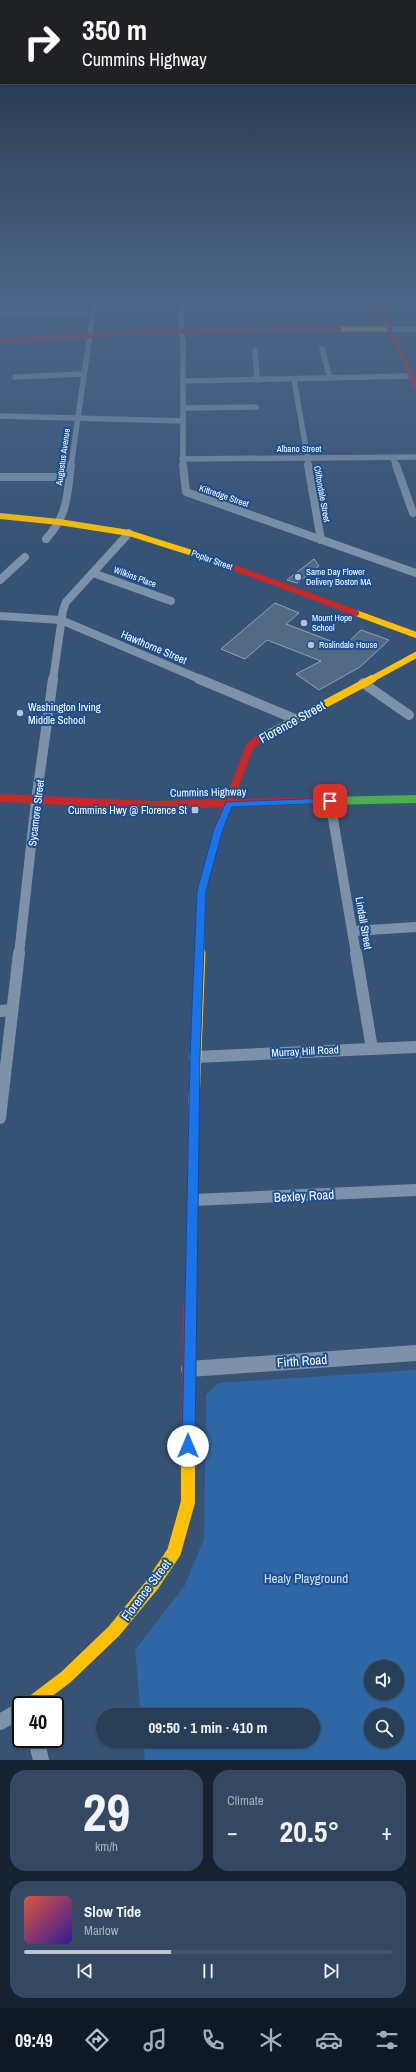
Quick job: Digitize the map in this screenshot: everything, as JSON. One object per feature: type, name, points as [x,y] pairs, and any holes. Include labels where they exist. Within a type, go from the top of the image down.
[{"type":"street","name":"Augustus Avenue","points":[[46,539],[59,522],[65,509],[83,381]]},
{"type":"street","name":"Kittredge Street","points":[[183,381],[184,408],[182,459],[186,492],[188,494],[416,573]]},
{"type":"street","name":"Cliftondale Street","points":[[294,381],[321,540]]},
{"type":"street","points":[[184,408],[256,407]]},
{"type":"street","points":[[0,416],[183,421]]},
{"type":"street","name":"Albano Street","points":[[182,459],[416,457]]},
{"type":"street","points":[[393,458],[413,513]]},
{"type":"street","points":[[0,478],[69,477]]},
{"type":"street","name":"Poplar Street","points":[[0,516],[59,522],[129,533],[181,548],[416,635]]},
{"type":"street","name":"Sycamore Street","points":[[0,1118],[6,1011],[61,620],[66,602],[129,533]]},
{"type":"street","points":[[0,580],[25,557]]},
{"type":"street","name":"Wilkins Place","points":[[93,573],[171,601]]},
{"type":"street","name":"Hawthorne Street","points":[[0,616],[61,620],[295,719]]},
{"type":"street","name":"Florence Street","points":[[41,1696],[66,1677],[114,1631],[152,1585],[174,1552],[188,1502],[195,1057],[202,891],[218,829],[229,804],[250,746],[257,740],[295,719],[416,656]]},
{"type":"street","points":[[363,683],[410,715]]},
{"type":"street","name":"Cummins Highway","points":[[0,798],[36,801],[152,805],[416,799]]},
{"type":"street","name":"Lindall Street","points":[[330,801],[372,1049]]},
{"type":"street","points":[[353,931],[416,927]]},
{"type":"street","name":"Murray Hill Road","points":[[195,1057],[416,1047]]},
{"type":"street","name":"Bexley Road","points":[[193,1200],[416,1190]]},
{"type":"street","name":"Firth Road","points":[[189,1369],[416,1353]]},
{"type":"street","points":[[0,1722],[12,1715]]},
{"type":"street","points":[[38,1748],[41,1760]]},
{"type":"green space","name":"Healy Playground","points":[[416,1370],[416,1760],[145,1760],[144,1748],[320,1748],[320,1708],[140,1708],[135,1650],[185,1585],[204,1539],[206,1394],[219,1383]]},
{"type":"building","points":[[314,559],[319,566],[297,583],[287,580]]},
{"type":"building","name":"Roslindale House","points":[[275,603],[299,613],[286,624],[344,646],[361,630],[389,640],[360,667],[319,690],[296,674],[321,661],[267,640],[245,659],[221,649]]},
{"type":"traffic: fast","points":[[324,801],[416,799]]},
{"type":"traffic: slow","points":[[0,516],[59,522],[129,533],[208,558]]},
{"type":"traffic: slow","points":[[356,613],[416,635]]},
{"type":"traffic: slow","points":[[259,739],[416,655]]},
{"type":"traffic: slow","points":[[194,1104],[202,891],[204,884]]},
{"type":"traffic: slow","points":[[41,1696],[66,1677],[114,1631],[152,1585],[174,1552],[188,1502],[188,1444]]},
{"type":"traffic: jam","points":[[413,381],[416,387]]},
{"type":"traffic: jam","points":[[208,558],[356,613]]},
{"type":"traffic: jam","points":[[204,884],[218,829],[250,746],[259,739]]},
{"type":"traffic: jam","points":[[0,798],[152,805],[324,801]]},
{"type":"traffic: jam","points":[[188,1444],[194,1104]]},
{"type":"place","name":"Same Day Flower Delivery Boston MA","points":[[298,577]]},
{"type":"place","name":"Mount Hope School","points":[[304,623]]},
{"type":"place","name":"Roslindale House","points":[[311,645]]},
{"type":"place","name":"Washington Irving Middle School","points":[[20,713]]},
{"type":"place","name":"Cummins Hwy @ Florence St","points":[[195,810]]},
{"type":"route","points":[[188,1446],[195,1057],[202,891],[218,829],[229,804],[330,801]]}]
